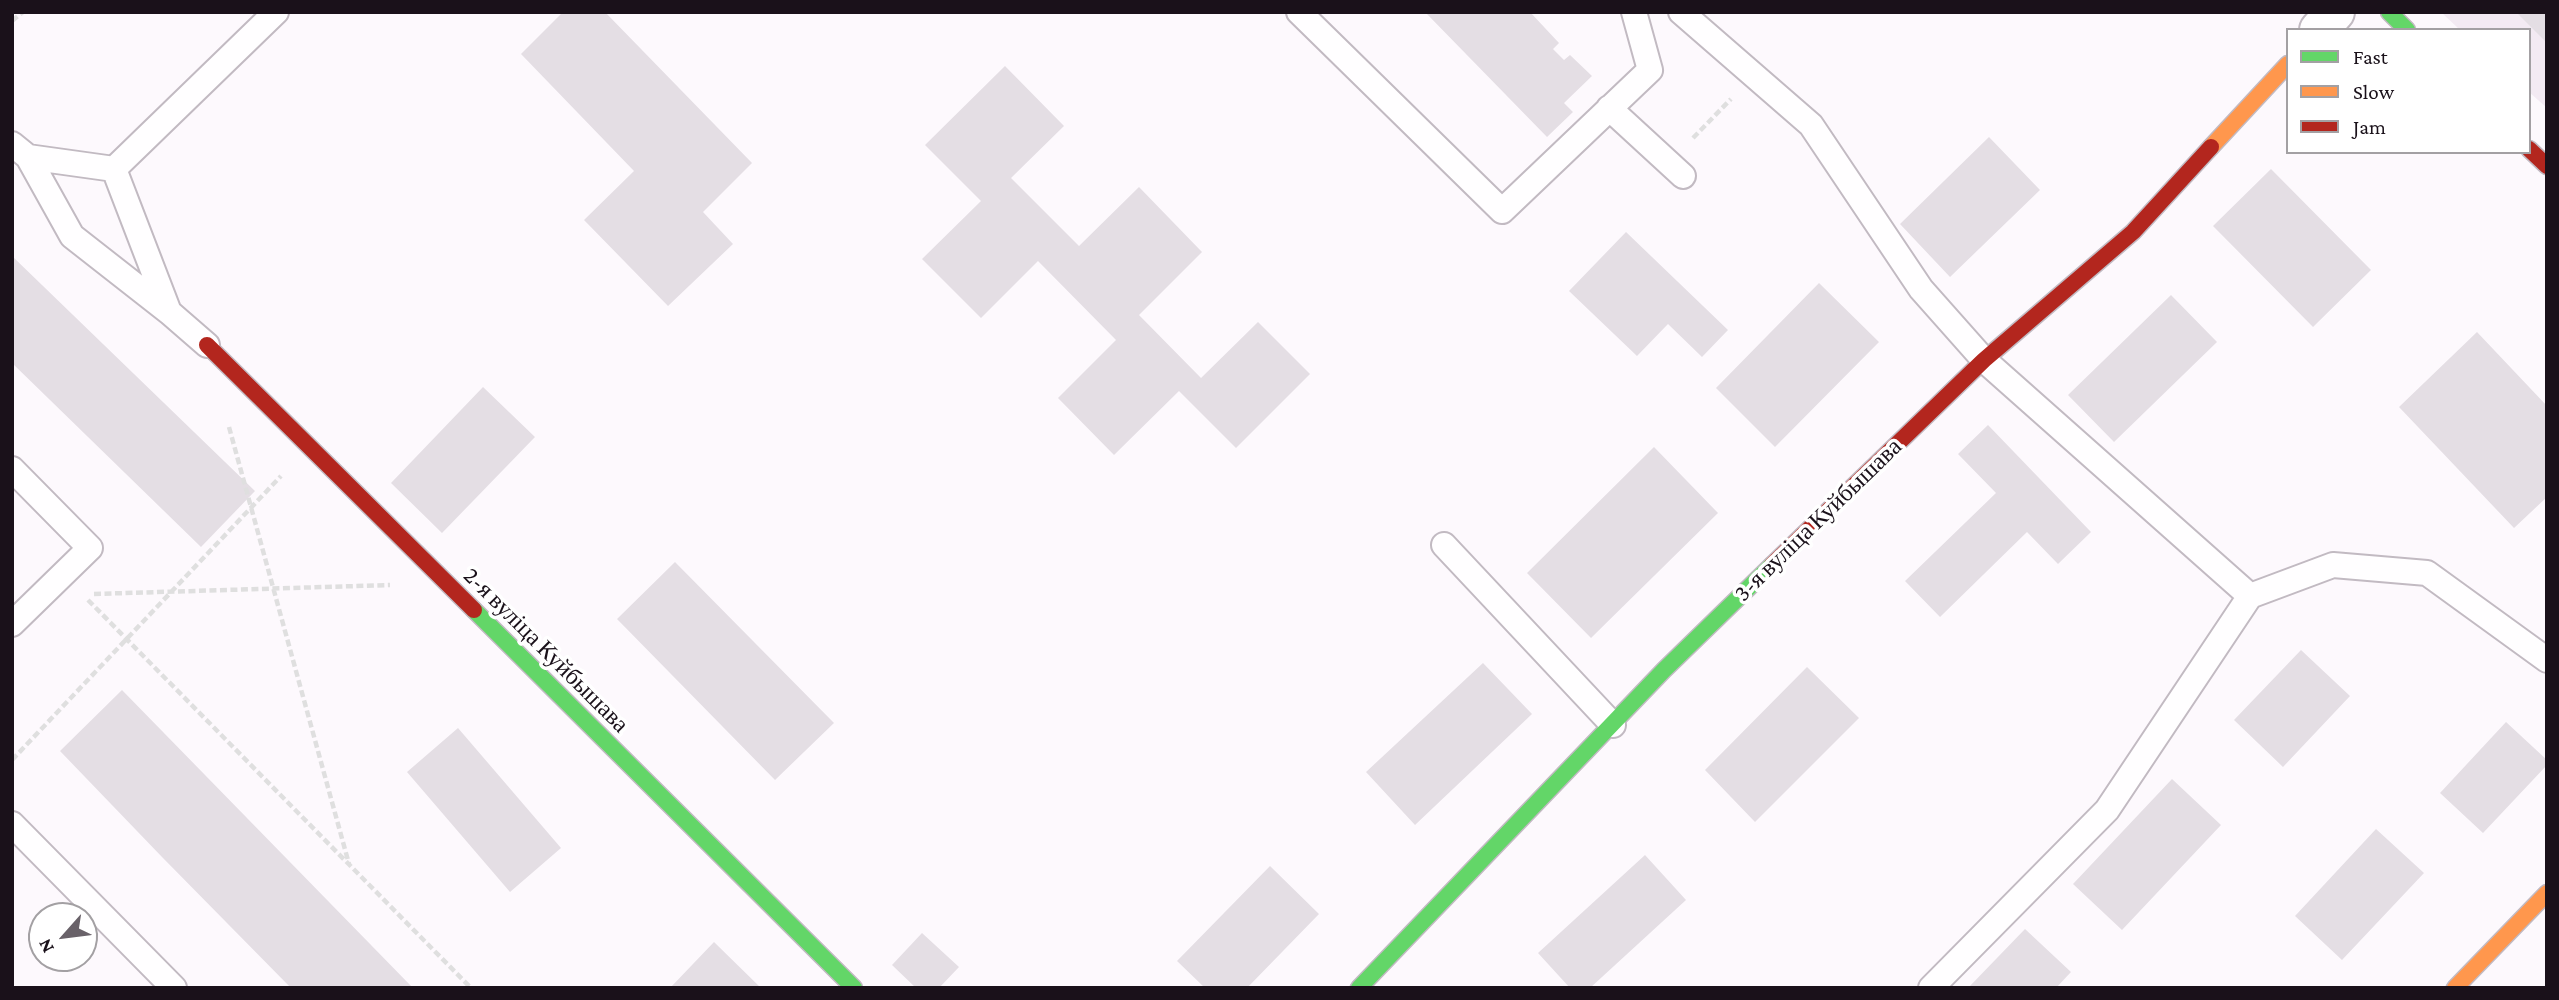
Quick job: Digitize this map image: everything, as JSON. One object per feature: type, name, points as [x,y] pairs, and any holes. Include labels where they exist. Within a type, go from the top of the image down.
[{"type":"street","points":[[2321,28],[2335,12]]},
{"type":"street","points":[[2389,12],[2405,28]]},
{"type":"street","name":"3-я вуліца Куйбышава","points":[[1359,988],[1664,670],[1984,360],[2133,232],[2286,66]]},
{"type":"street","points":[[2531,151],[2547,166]]},
{"type":"street","name":"2-я вуліца Куйбышава","points":[[207,345],[854,988]]},
{"type":"street","points":[[2455,988],[2547,893]]},
{"type":"lane","points":[[114,169],[276,12]]},
{"type":"lane","points":[[1299,12],[1502,211],[1650,70],[1634,12]]},
{"type":"lane","points":[[1681,12],[1811,125],[1921,289],[1984,360],[2250,596]]},
{"type":"lane","points":[[1609,108],[1676,169]]},
{"type":"lane","points":[[20,151],[114,169]]},
{"type":"lane","points":[[20,151],[72,236],[207,345]]},
{"type":"lane","points":[[114,169],[169,312]]},
{"type":"lane","points":[[12,469],[89,548],[13,621]]},
{"type":"lane","points":[[1444,545],[1614,725]]},
{"type":"lane","points":[[1931,988],[2107,810],[2250,596],[2333,565],[2427,573],[2547,660]]},
{"type":"lane","points":[[12,824],[174,988]]},
{"type":"path","points":[[12,22],[23,12]]},
{"type":"path","points":[[1676,169],[1753,75]]},
{"type":"path","points":[[227,419],[350,865]]},
{"type":"path","points":[[12,760],[309,446]]},
{"type":"path","points":[[447,584],[83,594],[471,988]]},
{"type":"shaded area","points":[[2441,12],[2547,12],[2547,108],[2531,94],[2531,28],[2458,28]]},
{"type":"building","points":[[563,12],[605,12],[752,163],[703,212],[733,244],[668,306],[584,220],[634,171],[521,54]]},
{"type":"building","points":[[1425,12],[1530,12],[1559,43],[1553,49],[1564,60],[1570,55],[1592,76],[1564,103],[1573,112],[1547,137]]},
{"type":"building","points":[[2516,12],[2547,12],[2547,43]]},
{"type":"building","points":[[1005,66],[1064,126],[1011,178],[1079,246],[1139,187],[1202,252],[1139,315],[1201,378],[1258,322],[1310,374],[1236,448],[1179,391],[1114,455],[1058,398],[1116,340],[1038,261],[981,318],[922,259],[981,201],[925,145]]},
{"type":"building","points":[[1989,137],[2040,190],[1950,277],[1900,224]]},
{"type":"building","points":[[2271,169],[2371,270],[2313,327],[2213,226]]},
{"type":"building","points":[[1626,232],[1728,330],[1702,357],[1668,324],[1637,356],[1569,291]]},
{"type":"building","points":[[12,256],[255,491],[201,547],[12,363]]},
{"type":"building","points":[[1819,283],[1879,342],[1775,447],[1716,388]]},
{"type":"building","points":[[2171,295],[2217,342],[2114,442],[2068,395]]},
{"type":"building","points":[[2477,332],[2547,406],[2547,497],[2514,528],[2399,407]]},
{"type":"building","points":[[483,387],[535,437],[442,533],[391,483]]},
{"type":"building","points":[[1988,425],[2091,532],[2058,564],[2027,532],[1940,617],[1905,581],[1996,493],[1958,454]]},
{"type":"building","points":[[1654,447],[1718,513],[1591,638],[1527,573]]},
{"type":"building","points":[[675,562],[834,723],[775,780],[617,619]]},
{"type":"building","points":[[2301,650],[2350,696],[2283,767],[2234,720]]},
{"type":"building","points":[[1483,663],[1532,714],[1415,825],[1366,772]]},
{"type":"building","points":[[1807,667],[1859,718],[1755,822],[1705,770]]},
{"type":"building","points":[[122,690],[413,988],[291,988],[162,857],[60,751]]},
{"type":"building","points":[[2506,722],[2547,760],[2547,765],[2483,833],[2440,793]]},
{"type":"building","points":[[458,728],[561,848],[510,892],[407,772]]},
{"type":"building","points":[[2172,779],[2221,825],[2122,930],[2073,884]]},
{"type":"building","points":[[2376,829],[2424,873],[2342,960],[2295,916]]},
{"type":"building","points":[[1645,855],[1686,900],[1590,988],[1570,988],[1538,953]]},
{"type":"building","points":[[1270,866],[1319,914],[1247,988],[1205,988],[1177,961]]},
{"type":"building","points":[[2025,929],[2071,972],[2056,988],[1968,988]]},
{"type":"building","points":[[922,933],[959,967],[939,988],[916,988],[892,965]]},
{"type":"building","points":[[714,942],[761,988],[670,988]]},
{"type":"traffic: fast","points":[[2389,12],[2405,28]]},
{"type":"traffic: fast","points":[[1359,988],[1664,670],[1772,565]]},
{"type":"traffic: fast","points":[[474,610],[854,988]]},
{"type":"traffic: slow","points":[[2211,147],[2286,66]]},
{"type":"traffic: slow","points":[[2455,988],[2547,893]]},
{"type":"traffic: jam","points":[[1772,565],[1984,360],[2133,232],[2211,147]]},
{"type":"traffic: jam","points":[[2531,151],[2547,166]]},
{"type":"traffic: jam","points":[[207,345],[474,610]]}]
